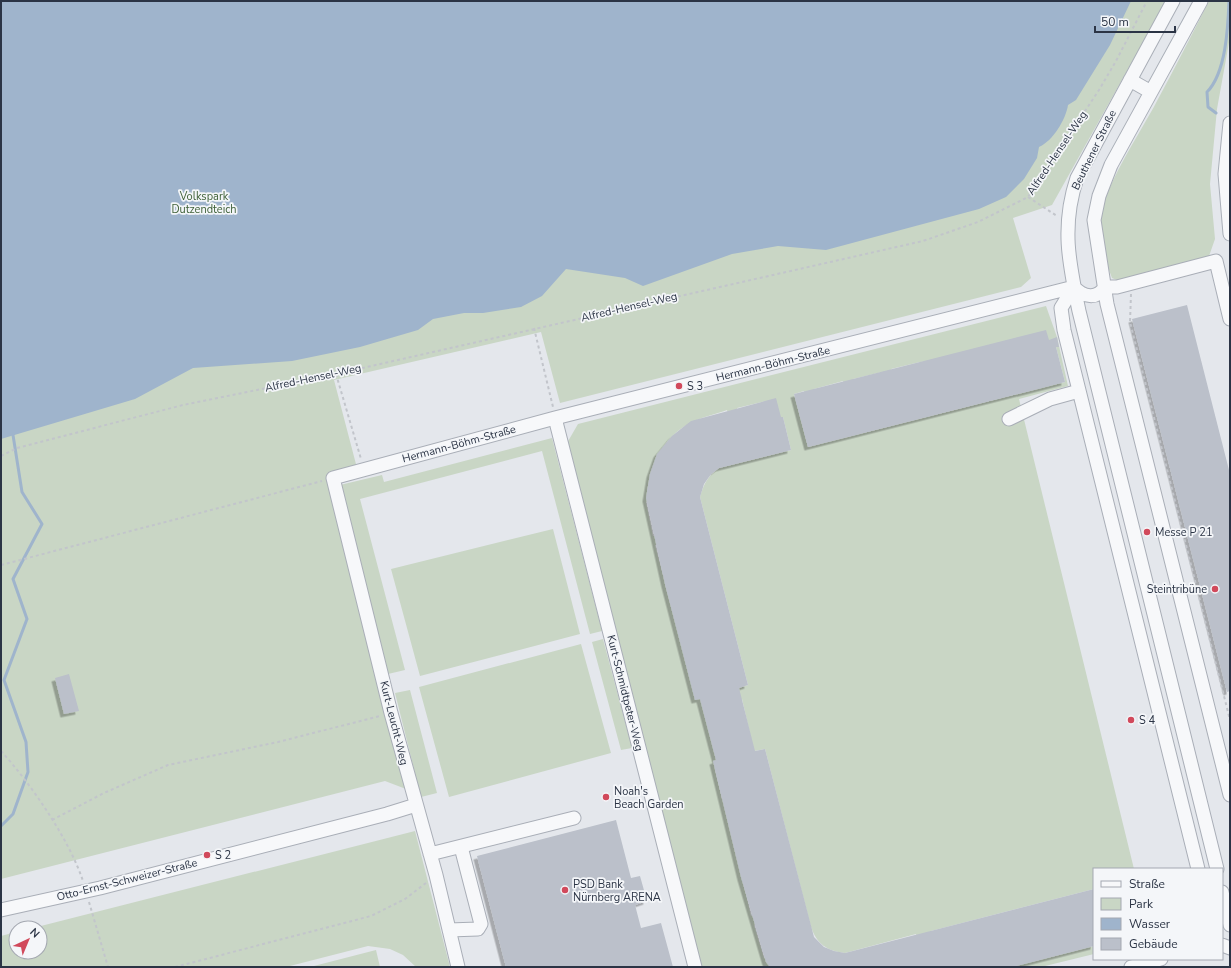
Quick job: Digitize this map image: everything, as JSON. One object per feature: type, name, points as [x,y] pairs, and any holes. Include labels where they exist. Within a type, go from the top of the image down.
[{"type":"street","name":"Beuthener Straße","points":[[1173,1],[1078,178],[1070,201],[1067,222],[1068,249],[1074,287],[1217,868]]},
{"type":"street","name":"Beuthener Straße","points":[[1200,1],[1111,165],[1096,205],[1095,228],[1108,304],[1230,795]]},
{"type":"street","points":[[1130,80],[1151,92]]},
{"type":"street","points":[[1230,123],[1225,174],[1230,234]]},
{"type":"street","points":[[1198,868],[1064,330],[1061,308],[1074,287],[1080,293],[1091,296],[1100,293],[1105,287],[1117,287],[1216,261],[1230,319]]},
{"type":"street","name":"Hermann-Böhm-Straße","points":[[332,478],[556,418],[1074,287]]},
{"type":"street","points":[[1010,419],[1050,399],[1079,391]]},
{"type":"street","name":"Kurt-Schmidtpeter-Weg","points":[[556,418],[695,967]]},
{"type":"street","name":"Kurt-Leucht-Weg","points":[[332,478],[391,713],[436,875],[458,967]]},
{"type":"street","name":"Otto-Ernst-Schweizer-Straße","points":[[1,910],[86,891],[387,814],[416,805]]},
{"type":"street","points":[[430,854],[574,818]]},
{"type":"street","points":[[449,930],[478,929],[481,924],[461,847]]},
{"type":"street","points":[[1223,896],[1230,925]]},
{"type":"street","points":[[1131,967],[1157,960]]},
{"type":"path","name":"Alfred-Hensel-Weg","points":[[1,456],[17,448],[183,405],[336,374],[923,241],[978,222],[1028,197],[1099,90],[1147,1]]},
{"type":"path","points":[[1028,197],[1067,222]]},
{"type":"path","points":[[1131,283],[1130,322],[1230,720]]},
{"type":"path","points":[[534,328],[556,418]]},
{"type":"path","points":[[336,374],[364,470]]},
{"type":"path","points":[[1,565],[332,478]]},
{"type":"path","points":[[52,820],[104,793],[168,765],[278,742],[391,713]]},
{"type":"path","points":[[1,751],[52,820],[76,860],[108,967]]},
{"type":"path","points":[[175,967],[371,916],[405,899],[436,875]]},
{"type":"green space","name":"Volkspark Dutzendteich","points":[[1,1],[1166,1],[1052,205],[1013,218],[1031,278],[1021,287],[560,403],[541,332],[334,380],[357,468],[329,475],[406,789],[385,781],[1,879]]},
{"type":"green space","points":[[1209,1],[1230,1],[1230,37],[1217,109],[1210,184],[1215,239],[1208,259],[1119,281],[1112,278],[1105,259],[1100,232],[1102,211],[1107,195],[1122,162],[1164,89]]},
{"type":"green space","points":[[1046,306],[1057,337],[1068,386],[1019,399],[1134,868],[1093,868],[1093,889],[931,931],[925,967],[916,934],[845,953],[839,952],[824,946],[813,933],[765,749],[732,755],[715,770],[722,799],[741,794],[725,809],[732,838],[751,833],[763,881],[744,886],[751,916],[770,910],[773,920],[754,925],[764,958],[782,948],[770,967],[702,967],[567,443],[578,424]],"holes":[[[1056,347],[1065,382],[808,447],[794,394],[804,391],[809,411],[814,389],[843,381],[848,400],[853,379],[882,372],[886,390],[891,369],[920,362],[1042,351]],[[766,401],[771,420],[783,417],[791,450],[719,468],[709,477],[700,497],[748,685],[715,695],[673,613],[665,584],[684,580],[682,570],[663,575],[655,545],[675,541],[673,531],[653,536],[646,502],[666,502],[667,493],[647,492],[656,460],[668,441],[685,426],[699,419],[727,410],[732,429],[741,427],[737,408]],[[742,699],[752,742],[714,751],[703,709]]]},
{"type":"green space","points":[[552,438],[602,631],[590,634],[542,451],[360,499],[405,670],[388,674],[340,485],[382,475],[384,482]]},
{"type":"green space","points":[[553,529],[580,634],[420,676],[391,569]]},
{"type":"green space","points":[[603,639],[632,748],[621,750],[592,642]]},
{"type":"green space","points":[[581,644],[611,753],[449,797],[419,687]]},
{"type":"green space","points":[[410,690],[437,793],[421,797],[395,693]]},
{"type":"green space","points":[[415,831],[450,967],[416,967],[403,955],[390,949],[368,946],[286,967],[1,967],[1,936],[8,934],[8,960],[48,960],[48,924]]},
{"type":"green space","points":[[1093,946],[1093,954],[1041,967],[1012,967]]},
{"type":"green space","points":[[376,950],[380,967],[310,967]]},
{"type":"water","name":"Volkspark Dutzendteich","points":[[1,1],[1131,1],[1110,45],[1076,100],[1068,105],[1065,117],[1054,135],[1039,147],[1037,158],[1024,179],[1006,197],[979,209],[826,250],[778,246],[732,254],[643,286],[625,278],[566,269],[542,296],[521,307],[483,313],[464,313],[433,319],[418,330],[360,347],[292,361],[193,368],[135,399],[1,439]]},
{"type":"building","name":"Steintribüne","points":[[1187,305],[1230,474],[1230,691],[1227,692],[1132,319]]},
{"type":"building","points":[[1046,330],[1049,340],[1057,337],[1059,347],[1056,347],[1065,382],[808,447],[794,394]]},
{"type":"building","points":[[776,398],[781,417],[783,417],[791,450],[719,468],[711,474],[704,484],[700,497],[748,685],[739,688],[755,751],[765,749],[814,937],[824,947],[845,953],[1093,889],[1093,946],[1012,967],[770,967],[766,962],[741,877],[713,761],[716,760],[700,699],[695,700],[665,584],[646,498],[650,474],[657,454],[672,436],[691,421]]},
{"type":"building","points":[[69,674],[79,711],[64,714],[55,678]]},
{"type":"building","name":"PSD Bank Nürnberg ARENA","points":[[616,820],[631,878],[640,876],[647,901],[635,905],[641,928],[661,923],[673,967],[506,967],[477,856]]},
{"type":"waterway","points":[[1216,113],[1208,107],[1207,92],[1213,84],[1222,62],[1227,36],[1229,1]]},
{"type":"waterway","points":[[1,826],[13,814],[28,772],[26,742],[4,680],[27,619],[13,579],[42,524],[22,492],[13,435]]},
{"type":"place","name":"S 3","points":[[679,386]]},
{"type":"place","name":"Messe P 21","points":[[1147,532]]},
{"type":"place","name":"Steintribüne","points":[[1215,589]]},
{"type":"place","name":"S 4","points":[[1131,720]]},
{"type":"place","name":"Noah's Beach Garden","points":[[606,797]]},
{"type":"place","name":"S 2","points":[[207,855]]},
{"type":"place","name":"PSD Bank Nürnberg ARENA","points":[[565,890]]}]
